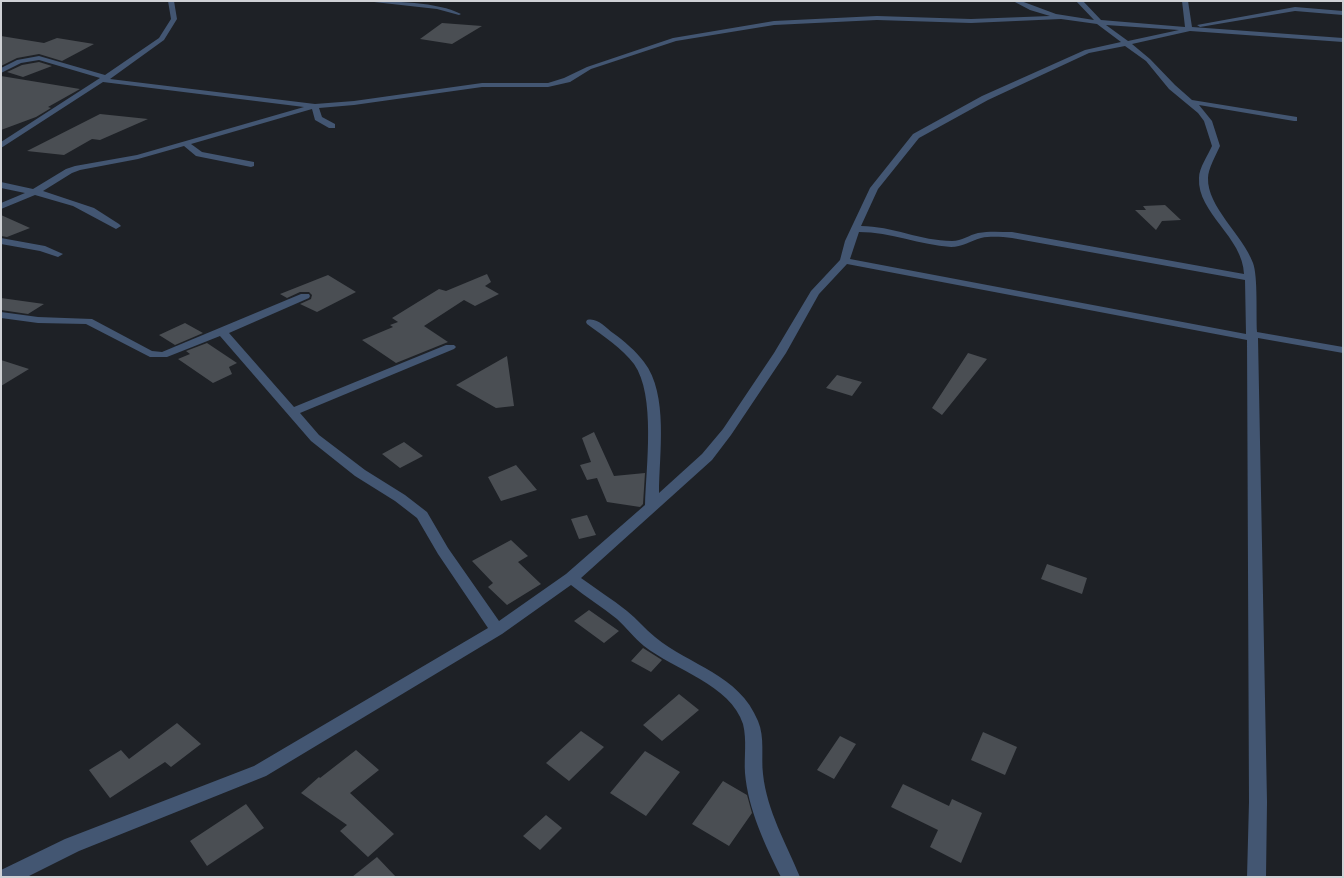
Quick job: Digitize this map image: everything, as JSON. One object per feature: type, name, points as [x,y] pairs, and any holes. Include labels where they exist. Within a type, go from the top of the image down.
[{"type":"street","points":[[1,146],[162,39],[174,20],[171,1]]},
{"type":"street","points":[[1016,1],[1058,18]]},
{"type":"street","points":[[1078,1],[1100,23],[1148,60],[1172,87],[1208,121],[1216,146],[1203,177],[1204,189],[1210,202],[1241,246],[1249,265],[1252,336],[1258,802],[1256,877]]},
{"type":"street","points":[[1185,1],[1188,28]]},
{"type":"street","points":[[7,877],[72,845],[260,770],[497,630],[571,578],[707,457],[727,432],[780,353],[815,293],[845,261],[850,241],[874,188],[916,136],[985,98],[1072,58],[1104,47],[1170,36],[1188,28],[1295,9],[1343,13]]},
{"type":"street","points":[[1,71],[19,61],[39,58],[104,79],[315,106],[354,103],[482,85],[548,85],[567,80],[589,68],[675,39],[774,23],[877,18],[971,21],[1058,18],[1100,23],[1343,40]]},
{"type":"street","points":[[1190,102],[1229,106],[1294,119]]},
{"type":"street","points":[[315,106],[318,118],[332,126]]},
{"type":"street","points":[[1,206],[41,188],[69,171],[78,168],[138,157],[315,106]]},
{"type":"street","points":[[186,144],[199,154],[251,164]]},
{"type":"street","points":[[1,185],[33,191],[68,202],[106,219],[116,226]]},
{"type":"street","points":[[856,229],[878,229],[940,243],[954,244],[986,235],[1012,235],[1250,278]]},
{"type":"street","points":[[1,242],[42,248],[58,254]]},
{"type":"street","points":[[845,261],[1252,336],[1343,350]]},
{"type":"street","points":[[1,316],[38,320],[88,321],[150,354],[163,355],[179,350],[305,296]]},
{"type":"street","points":[[591,322],[621,344],[640,364],[649,385],[654,404],[652,507]]},
{"type":"street","points":[[222,332],[315,438],[360,473],[400,498],[422,515],[443,551],[497,630]]},
{"type":"street","points":[[292,412],[450,347]]},
{"type":"street","points":[[571,578],[622,615],[650,642],[712,679],[737,699],[750,723],[754,748],[754,774],[759,800],[776,846],[791,877]]},
{"type":"lane","points":[[367,1],[437,8],[459,14]]},
{"type":"building","points":[[442,23],[482,26],[452,44],[420,39]]},
{"type":"building","points":[[1,36],[44,43],[57,38],[94,44],[62,61],[39,54],[17,58],[1,66]]},
{"type":"building","points":[[39,62],[52,66],[23,77],[7,72],[22,65]]},
{"type":"building","points":[[1,76],[80,89],[48,107],[51,108],[36,117],[1,130]]},
{"type":"building","points":[[100,114],[148,119],[100,140],[92,139],[64,155],[27,151]]},
{"type":"building","points":[[1165,205],[1181,220],[1162,221],[1156,230],[1135,210],[1146,210],[1143,206]]},
{"type":"building","points":[[1,215],[30,228],[7,237],[1,236]]},
{"type":"building","points":[[487,274],[491,282],[485,286],[499,294],[475,306],[464,300],[424,326],[448,342],[396,363],[362,340],[393,327],[390,325],[398,322],[392,318],[439,289],[446,291]]},
{"type":"building","points":[[328,275],[356,292],[317,312],[300,304],[311,299],[312,295],[309,292],[300,292],[287,298],[280,294]]},
{"type":"building","points":[[1,298],[44,304],[28,314],[1,310]]},
{"type":"building","points":[[185,323],[203,333],[175,345],[159,335]]},
{"type":"building","points":[[207,343],[237,363],[229,367],[232,374],[213,383],[178,359],[190,354],[186,351]]},
{"type":"building","points":[[968,353],[987,359],[942,415],[932,408]]},
{"type":"building","points":[[507,356],[514,406],[496,408],[456,385]]},
{"type":"building","points":[[1,360],[29,369],[1,386]]},
{"type":"building","points":[[837,375],[862,382],[852,396],[826,388]]},
{"type":"building","points":[[594,432],[614,476],[645,473],[643,504],[640,507],[607,502],[597,478],[587,480],[580,465],[591,462],[582,438]]},
{"type":"building","points":[[404,442],[423,456],[400,468],[382,454]]},
{"type":"building","points":[[516,465],[537,490],[501,501],[488,477]]},
{"type":"building","points":[[587,515],[596,535],[579,539],[571,519]]},
{"type":"building","points":[[511,540],[528,556],[518,562],[541,584],[507,605],[488,587],[493,583],[472,561]]},
{"type":"building","points":[[1047,564],[1087,578],[1082,594],[1041,579]]},
{"type":"building","points":[[589,610],[619,631],[604,643],[574,621]]},
{"type":"building","points":[[643,648],[662,660],[651,672],[631,661]]},
{"type":"building","points":[[679,694],[699,710],[662,741],[643,725]]},
{"type":"building","points":[[177,723],[201,744],[171,767],[165,762],[110,798],[89,770],[121,750],[129,759]]},
{"type":"building","points":[[581,731],[604,747],[569,781],[546,763]]},
{"type":"building","points":[[983,732],[1017,747],[1005,775],[971,760]]},
{"type":"building","points":[[840,736],[856,744],[834,779],[817,770]]},
{"type":"building","points":[[356,750],[379,770],[350,793],[394,834],[368,857],[340,831],[347,825],[301,793],[319,777]]},
{"type":"building","points":[[645,751],[680,772],[646,816],[610,793]]},
{"type":"building","points":[[723,781],[747,795],[752,813],[729,846],[692,824]]},
{"type":"building","points":[[903,784],[949,806],[952,799],[982,813],[961,863],[930,847],[938,830],[891,807]]},
{"type":"building","points":[[246,804],[264,828],[207,866],[190,841]]},
{"type":"building","points":[[546,815],[562,828],[540,850],[523,836]]},
{"type":"building","points":[[377,857],[396,877],[352,877]]}]
